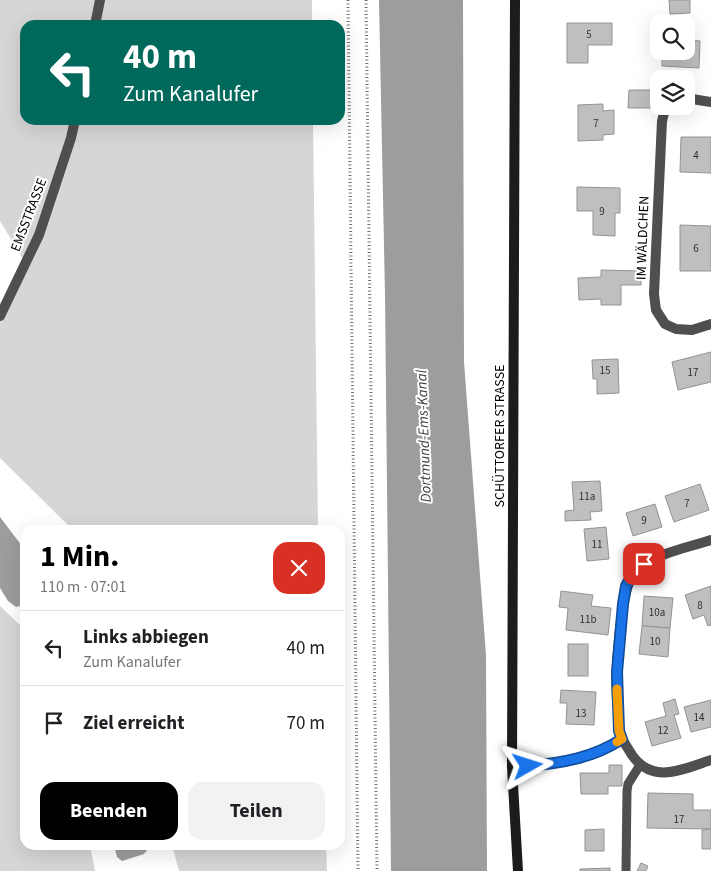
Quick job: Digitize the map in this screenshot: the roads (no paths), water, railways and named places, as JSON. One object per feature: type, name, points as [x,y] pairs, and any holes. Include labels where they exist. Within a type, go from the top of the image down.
[{"type":"main road","name":"SCHÜTTORFER STRASSE","points":[[515,0],[512,768],[518,871]]},
{"type":"street","points":[[96,20],[100,0]]},
{"type":"street","points":[[695,99],[711,102]]},
{"type":"street","name":"IM WÄLDCHEN","points":[[664,115],[654,294],[656,310],[665,324],[676,329],[692,330],[711,324]]},
{"type":"street","name":"EMSSTRASSE","points":[[0,316],[39,235],[74,125]]},
{"type":"street","points":[[711,540],[661,556],[644,564],[634,572],[626,586],[617,672],[619,731],[622,739],[640,765],[654,773],[669,773],[711,760]]},
{"type":"street","points":[[512,768],[573,760],[593,755],[622,739]]},
{"type":"lane","points":[[626,871],[626,791],[628,784],[640,765]]},
{"type":"water","name":"Dortmund-Ems-Kanal","points":[[379,0],[463,0],[464,362],[486,655],[487,871],[391,871],[385,295]]},
{"type":"water","points":[[0,517],[20,543],[20,606],[16,607],[8,601],[0,588]]},
{"type":"water","points":[[115,850],[147,850],[144,854],[122,861],[117,857]]}]
